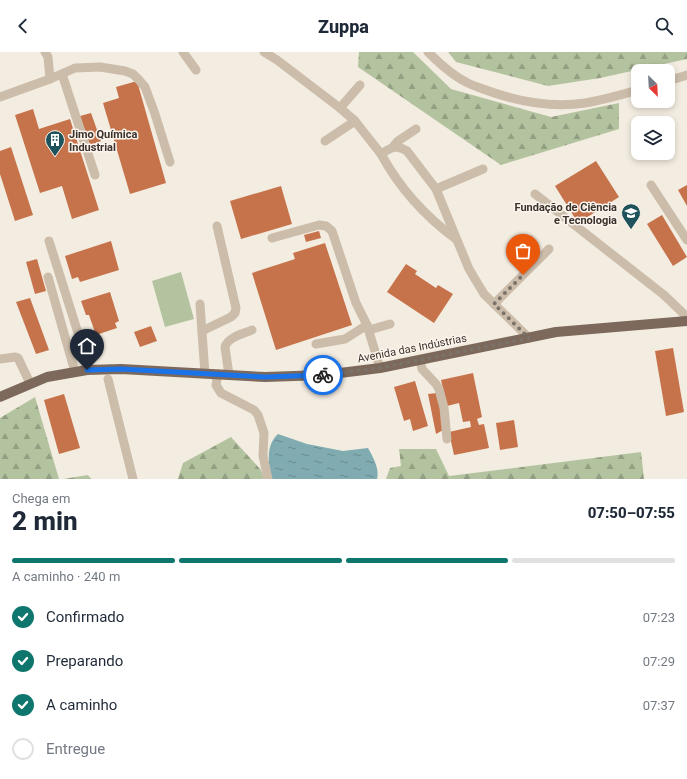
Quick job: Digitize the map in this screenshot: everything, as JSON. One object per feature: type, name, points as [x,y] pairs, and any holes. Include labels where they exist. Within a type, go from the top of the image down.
[{"type":"main road","name":"Avenida das Indústrias","points":[[0,397],[47,377],[87,370],[121,369],[265,377],[324,375],[380,368],[556,332],[687,321]]},
{"type":"street","points":[[45,52],[48,57],[50,80]]},
{"type":"street","points":[[183,52],[196,70]]},
{"type":"street","points":[[264,52],[277,60],[355,121],[381,154],[392,174],[442,228],[456,239]]},
{"type":"street","points":[[428,52],[444,68],[467,83],[495,94],[523,101],[553,105],[583,103],[631,92]]},
{"type":"street","points":[[0,97],[50,80],[75,68],[100,67],[133,74],[145,88],[170,162]]},
{"type":"street","points":[[62,74],[95,175]]},
{"type":"street","points":[[675,79],[687,75]]},
{"type":"street","points":[[340,108],[360,85]]},
{"type":"street","points":[[325,141],[355,121]]},
{"type":"street","points":[[381,154],[393,147],[398,141],[416,129]]},
{"type":"street","points":[[393,147],[400,147],[406,151],[436,189],[456,239],[484,294],[529,338]]},
{"type":"street","points":[[436,189],[483,169]]},
{"type":"street","points":[[651,184],[687,240]]},
{"type":"street","points":[[535,194],[664,295],[687,317]]},
{"type":"street","points":[[202,331],[231,317],[235,313],[236,308],[217,226]]},
{"type":"street","points":[[272,238],[319,226],[326,226],[332,231],[356,303],[368,328],[380,368]]},
{"type":"street","points":[[49,241],[84,352],[87,370]]},
{"type":"street","points":[[494,304],[549,249]]},
{"type":"street","points":[[48,277],[75,372]]},
{"type":"street","points":[[200,304],[204,374]]},
{"type":"street","points":[[316,344],[345,339],[368,328],[390,324]]},
{"type":"street","points":[[229,375],[225,347],[226,343],[230,339],[252,330]]},
{"type":"street","points":[[0,358],[15,356],[18,358],[30,384]]},
{"type":"street","points":[[420,360],[422,369],[439,389],[444,408],[447,439]]},
{"type":"street","points":[[218,374],[216,385],[221,393],[254,410],[258,415],[264,433],[263,456],[268,479]]},
{"type":"street","points":[[108,379],[133,479]]},
{"type":"green space","points":[[359,52],[413,52],[451,89],[551,117],[619,103],[619,129],[501,165],[358,67]]},
{"type":"green space","points":[[448,52],[687,52],[687,59],[664,64],[631,64],[631,71],[600,78],[548,86],[456,62]]},
{"type":"green space","points":[[181,272],[194,319],[165,327],[152,281]]},
{"type":"green space","points":[[35,397],[59,479],[0,479],[0,418]]},
{"type":"green space","points":[[231,437],[261,470],[264,479],[178,479],[183,463]]},
{"type":"green space","points":[[399,449],[436,449],[449,476],[641,452],[644,479],[386,479],[390,468],[401,466]]},
{"type":"green space","points":[[88,475],[91,479],[63,479]]},
{"type":"water","points":[[278,434],[307,444],[343,451],[368,448],[377,467],[377,479],[271,479],[269,455],[271,444]]},
{"type":"building","points":[[137,81],[166,183],[130,194],[103,103],[119,98],[116,87]]},
{"type":"building","name":"Jimo Química Industrial","points":[[33,109],[39,129],[70,119],[99,210],[72,219],[62,186],[40,193],[15,115]]},
{"type":"building","points":[[91,113],[101,141],[90,145],[80,116]]},
{"type":"building","points":[[11,147],[33,215],[15,221],[0,174],[0,151]]},
{"type":"building","points":[[596,161],[619,197],[578,223],[555,186]]},
{"type":"building","points":[[687,185],[687,206],[678,190]]},
{"type":"building","points":[[281,186],[292,224],[241,239],[230,201]]},
{"type":"building","points":[[662,215],[687,257],[673,266],[647,224]]},
{"type":"building","points":[[319,231],[321,238],[306,242],[304,235]]},
{"type":"building","points":[[111,241],[119,270],[80,282],[78,277],[72,279],[65,256]]},
{"type":"building","points":[[325,243],[352,325],[276,350],[252,273],[295,259],[293,253]]},
{"type":"building","points":[[37,259],[46,291],[35,294],[26,262]]},
{"type":"building","points":[[406,264],[417,271],[415,274],[436,288],[438,285],[453,294],[434,323],[387,292]]},
{"type":"building","points":[[110,292],[119,321],[115,323],[117,328],[96,335],[89,315],[86,315],[81,301]]},
{"type":"building","points":[[30,298],[49,350],[36,354],[16,302]]},
{"type":"building","points":[[151,326],[157,341],[140,347],[134,332]]},
{"type":"building","points":[[673,348],[684,412],[666,416],[655,351]]},
{"type":"building","points":[[473,373],[482,417],[477,419],[479,425],[484,424],[489,448],[454,455],[449,432],[471,427],[470,421],[463,422],[459,403],[447,406],[441,380]]},
{"type":"building","points":[[415,381],[428,426],[413,431],[410,419],[404,421],[394,387]]},
{"type":"building","points":[[437,393],[445,429],[436,434],[428,394]]},
{"type":"building","points":[[64,394],[80,448],[59,454],[44,400]]},
{"type":"building","points":[[514,420],[518,447],[500,450],[496,423]]},
{"type":"way so far","points":[[323,375],[380,368],[529,338],[494,304],[523,275]]},
{"type":"place","name":"Jimo Química Industrial","points":[[55,157]]},
{"type":"place","name":"Fundação de Ciência e Tecnologia","points":[[631,230]]},
{"type":"route","points":[[87,370],[121,369],[265,377],[323,375]]}]
